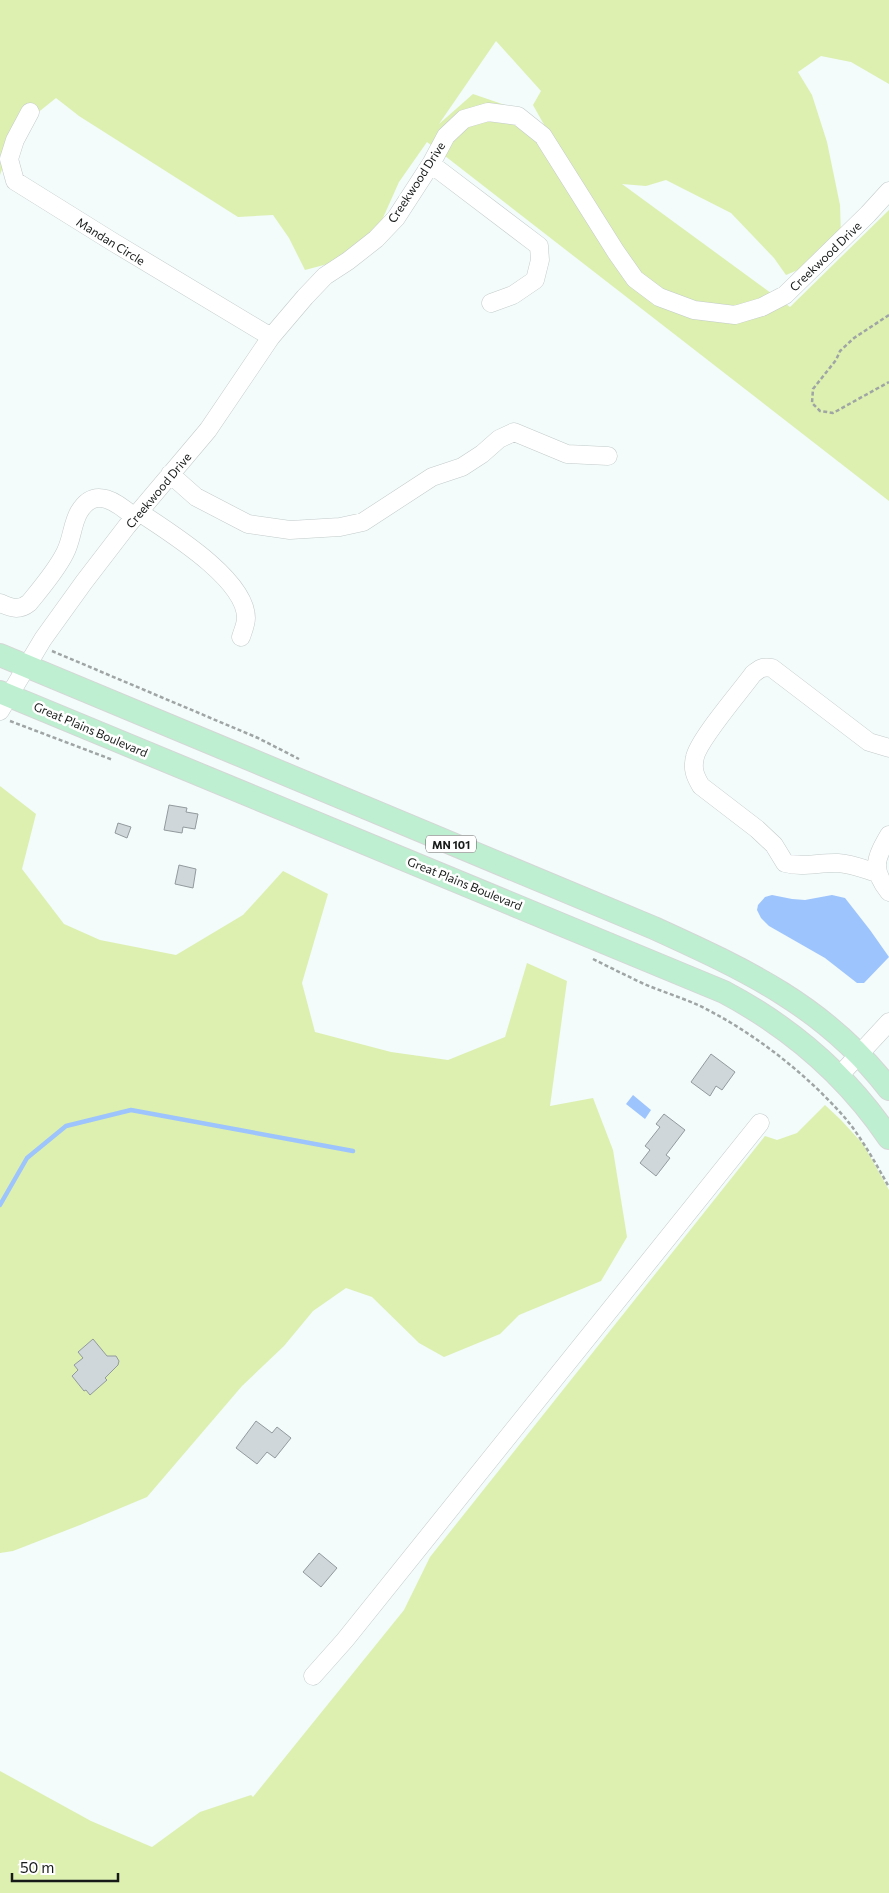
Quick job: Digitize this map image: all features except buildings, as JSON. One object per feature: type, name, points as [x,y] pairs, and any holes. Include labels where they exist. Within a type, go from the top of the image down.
[{"type":"main road","name":"MN 101","points":[[0,656],[654,928],[715,956],[791,998],[859,1053],[889,1089]]},
{"type":"main road","name":"Great Plains Boulevard","points":[[4,704],[32,704],[706,983],[743,1002],[776,1023],[813,1051],[839,1076],[869,1110],[889,1138]]},
{"type":"street","name":"Mandan Circle","points":[[30,112],[16,140],[9,160],[15,181],[271,337]]},
{"type":"street","name":"Creekwood Drive","points":[[4,704],[43,639],[84,582],[137,514],[208,430],[271,337],[305,296],[325,276],[376,239],[396,218],[431,164],[446,136],[464,119],[488,112],[518,116],[543,136],[635,279],[659,296],[694,310],[735,315],[762,306],[785,295],[889,191]]},
{"type":"street","points":[[431,164],[539,246],[540,260],[534,280],[514,295],[491,303]]},
{"type":"street","points":[[170,474],[196,497],[248,524],[290,530],[340,527],[362,522],[432,477],[462,467],[499,440],[514,432],[567,454],[608,456]]},
{"type":"street","points":[[0,603],[16,609],[24,607],[30,602],[61,560],[70,542],[79,512],[96,498],[108,499],[137,514],[188,546],[221,573],[241,596],[246,618],[241,637]]},
{"type":"street","points":[[877,873],[857,866],[838,863],[800,865],[785,863],[774,845],[757,829],[701,786],[695,776],[695,755],[708,734],[753,674],[766,666],[772,668],[869,742],[889,748]]},
{"type":"street","points":[[889,835],[878,853],[876,862],[877,873],[889,892]]},
{"type":"street","points":[[839,1076],[889,1022]]},
{"type":"street","points":[[313,1676],[345,1640],[760,1122]]},
{"type":"path","points":[[889,315],[854,338],[840,351],[836,360],[813,389],[812,402],[820,411],[833,413],[889,382]]},
{"type":"path","points":[[4,704],[121,763]]},
{"type":"path","points":[[591,958],[698,1005],[732,1024],[785,1061],[822,1094],[845,1119],[858,1135],[889,1187]]},
{"type":"green space","points":[[0,0],[889,0],[889,84],[851,62],[821,56],[798,72],[812,95],[827,142],[840,205],[841,237],[812,264],[786,275],[774,258],[731,213],[666,180],[646,186],[622,184],[790,307],[889,210],[889,501],[427,142],[399,182],[382,220],[350,258],[305,270],[289,238],[273,215],[238,217],[79,116],[56,98],[15,131],[0,175]],"holes":[[[496,41],[541,91],[533,105],[547,130],[511,107],[473,94],[439,124]]]},
{"type":"green space","points":[[0,786],[36,814],[22,869],[64,924],[100,940],[176,955],[243,915],[283,871],[328,894],[302,983],[315,1032],[391,1052],[448,1060],[505,1037],[527,963],[567,981],[550,1106],[593,1098],[613,1150],[627,1237],[601,1281],[519,1315],[500,1334],[444,1357],[419,1343],[372,1297],[346,1288],[313,1311],[284,1346],[242,1386],[147,1497],[13,1551],[0,1553]]},
{"type":"green space","points":[[825,1105],[863,1144],[889,1190],[889,1893],[0,1893],[0,1771],[91,1821],[152,1847],[200,1812],[251,1795],[253,1797],[404,1610],[430,1557],[765,1136],[777,1140],[797,1133]]},
{"type":"water","points":[[772,895],[805,900],[832,895],[845,898],[889,957],[864,983],[857,983],[825,958],[769,926],[761,918],[757,910],[758,905],[765,897]]},
{"type":"water","points":[[633,1095],[651,1110],[645,1119],[626,1104]]},
{"type":"waterway","points":[[0,1205],[27,1158],[66,1126],[131,1110],[353,1151]]}]
